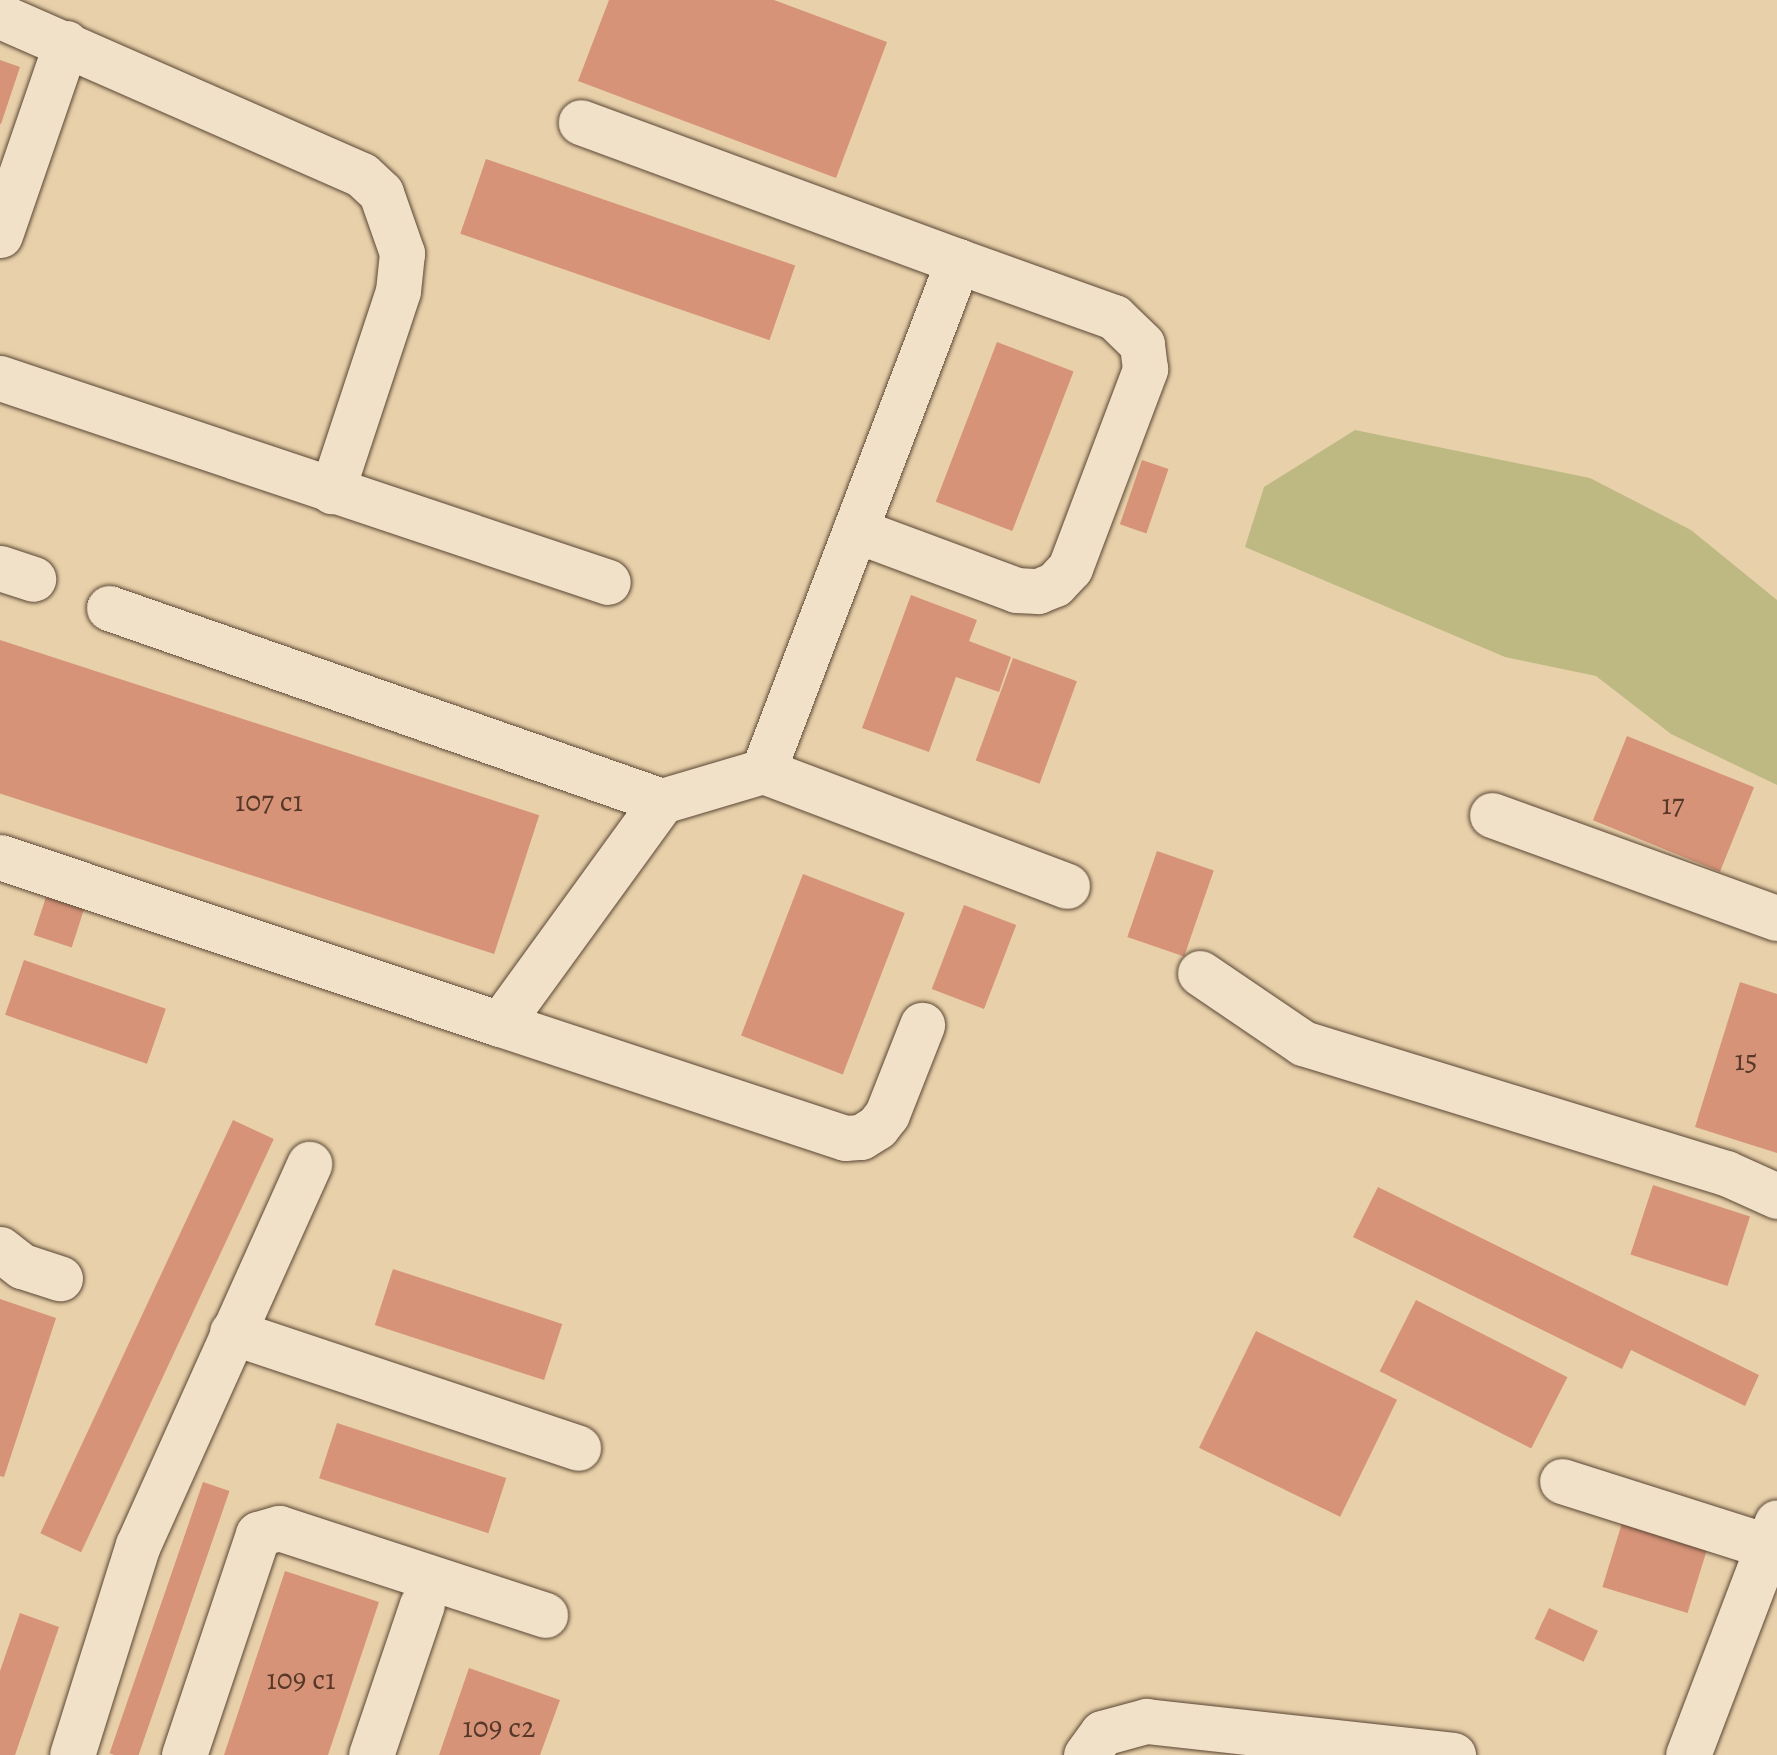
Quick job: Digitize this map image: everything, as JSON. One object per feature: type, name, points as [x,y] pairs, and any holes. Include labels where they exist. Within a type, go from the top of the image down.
[{"type":"street","points":[[0,16],[362,175],[381,193],[402,252],[398,291],[332,491]]},
{"type":"street","points":[[0,235],[66,43]]},
{"type":"street","points":[[581,122],[1114,317],[1142,344],[1145,368],[1070,568],[1055,584],[1038,590],[1016,590],[855,530]]},
{"type":"street","points":[[763,771],[958,261]]},
{"type":"street","points":[[0,378],[608,582]]},
{"type":"street","points":[[109,608],[662,800],[763,771],[1067,886]]},
{"type":"street","points":[[500,1024],[662,800]]},
{"type":"street","points":[[1492,815],[1777,918]]},
{"type":"street","points":[[0,857],[846,1138],[877,1128],[887,1114],[922,1025]]},
{"type":"street","points":[[1200,973],[1303,1044],[1726,1172],[1777,1196]]},
{"type":"street","points":[[72,1755],[138,1545],[309,1164]]},
{"type":"street","points":[[0,1249],[22,1266],[60,1278]]},
{"type":"street","points":[[232,1332],[578,1448]]},
{"type":"street","points":[[1562,1481],[1773,1540],[1688,1755]]},
{"type":"street","points":[[184,1755],[258,1534],[279,1528],[545,1615]]},
{"type":"street","points":[[371,1755],[422,1604]]},
{"type":"street","points":[[1086,1755],[1102,1732],[1146,1721],[1303,1747],[1453,1755]]},
{"type":"shaded area","points":[[1355,430],[1590,478],[1691,530],[1777,600],[1777,785],[1671,734],[1596,676],[1505,657],[1245,547],[1264,487]]},
{"type":"building","points":[[609,0],[774,0],[887,42],[836,178],[578,81]]},
{"type":"building","points":[[0,60],[20,67],[1,124],[0,124]]},
{"type":"building","points":[[486,159],[795,265],[769,340],[460,234]]},
{"type":"building","points":[[997,342],[1074,371],[1012,531],[936,502]]},
{"type":"building","points":[[1142,460],[1168,469],[1146,533],[1120,524]]},
{"type":"building","points":[[911,595],[977,620],[969,641],[1011,657],[999,692],[956,677],[929,752],[862,728]]},
{"type":"building","points":[[0,640],[539,815],[494,954],[0,794]]},
{"type":"building","points":[[1013,658],[1077,681],[1040,784],[976,760]]},
{"type":"building","points":[[1627,736],[1754,787],[1720,872],[1593,820]]},
{"type":"building","points":[[1157,851],[1214,871],[1184,957],[1127,937]]},
{"type":"building","points":[[803,874],[905,913],[843,1075],[741,1036]]},
{"type":"building","points":[[46,897],[84,909],[72,947],[34,935]]},
{"type":"building","points":[[964,905],[1016,925],[984,1009],[932,989]]},
{"type":"building","points":[[24,960],[166,1009],[147,1064],[5,1015]]},
{"type":"building","points":[[1740,982],[1777,994],[1777,1153],[1695,1127]]},
{"type":"building","points":[[233,1120],[274,1139],[81,1552],[40,1533]]},
{"type":"building","points":[[1653,1185],[1750,1217],[1727,1286],[1630,1254]]},
{"type":"building","points":[[1378,1187],[1759,1375],[1745,1406],[1631,1350],[1622,1369],[1353,1237]]},
{"type":"building","points":[[393,1269],[562,1324],[544,1380],[375,1325]]},
{"type":"building","points":[[0,1299],[56,1318],[4,1477],[0,1476]]},
{"type":"building","points":[[1416,1300],[1567,1377],[1531,1448],[1380,1371]]},
{"type":"building","points":[[1256,1331],[1397,1400],[1340,1517],[1199,1448]]},
{"type":"building","points":[[337,1423],[506,1478],[488,1533],[319,1478]]},
{"type":"building","points":[[203,1482],[229,1491],[139,1755],[110,1753]]},
{"type":"building","points":[[1622,1523],[1707,1549],[1688,1613],[1602,1587]]},
{"type":"building","points":[[285,1571],[379,1602],[328,1755],[224,1755]]},
{"type":"building","points":[[1549,1608],[1598,1631],[1584,1662],[1535,1639]]},
{"type":"building","points":[[20,1613],[59,1627],[15,1755],[0,1755],[0,1671]]},
{"type":"building","points":[[469,1668],[560,1700],[540,1755],[439,1755]]}]
